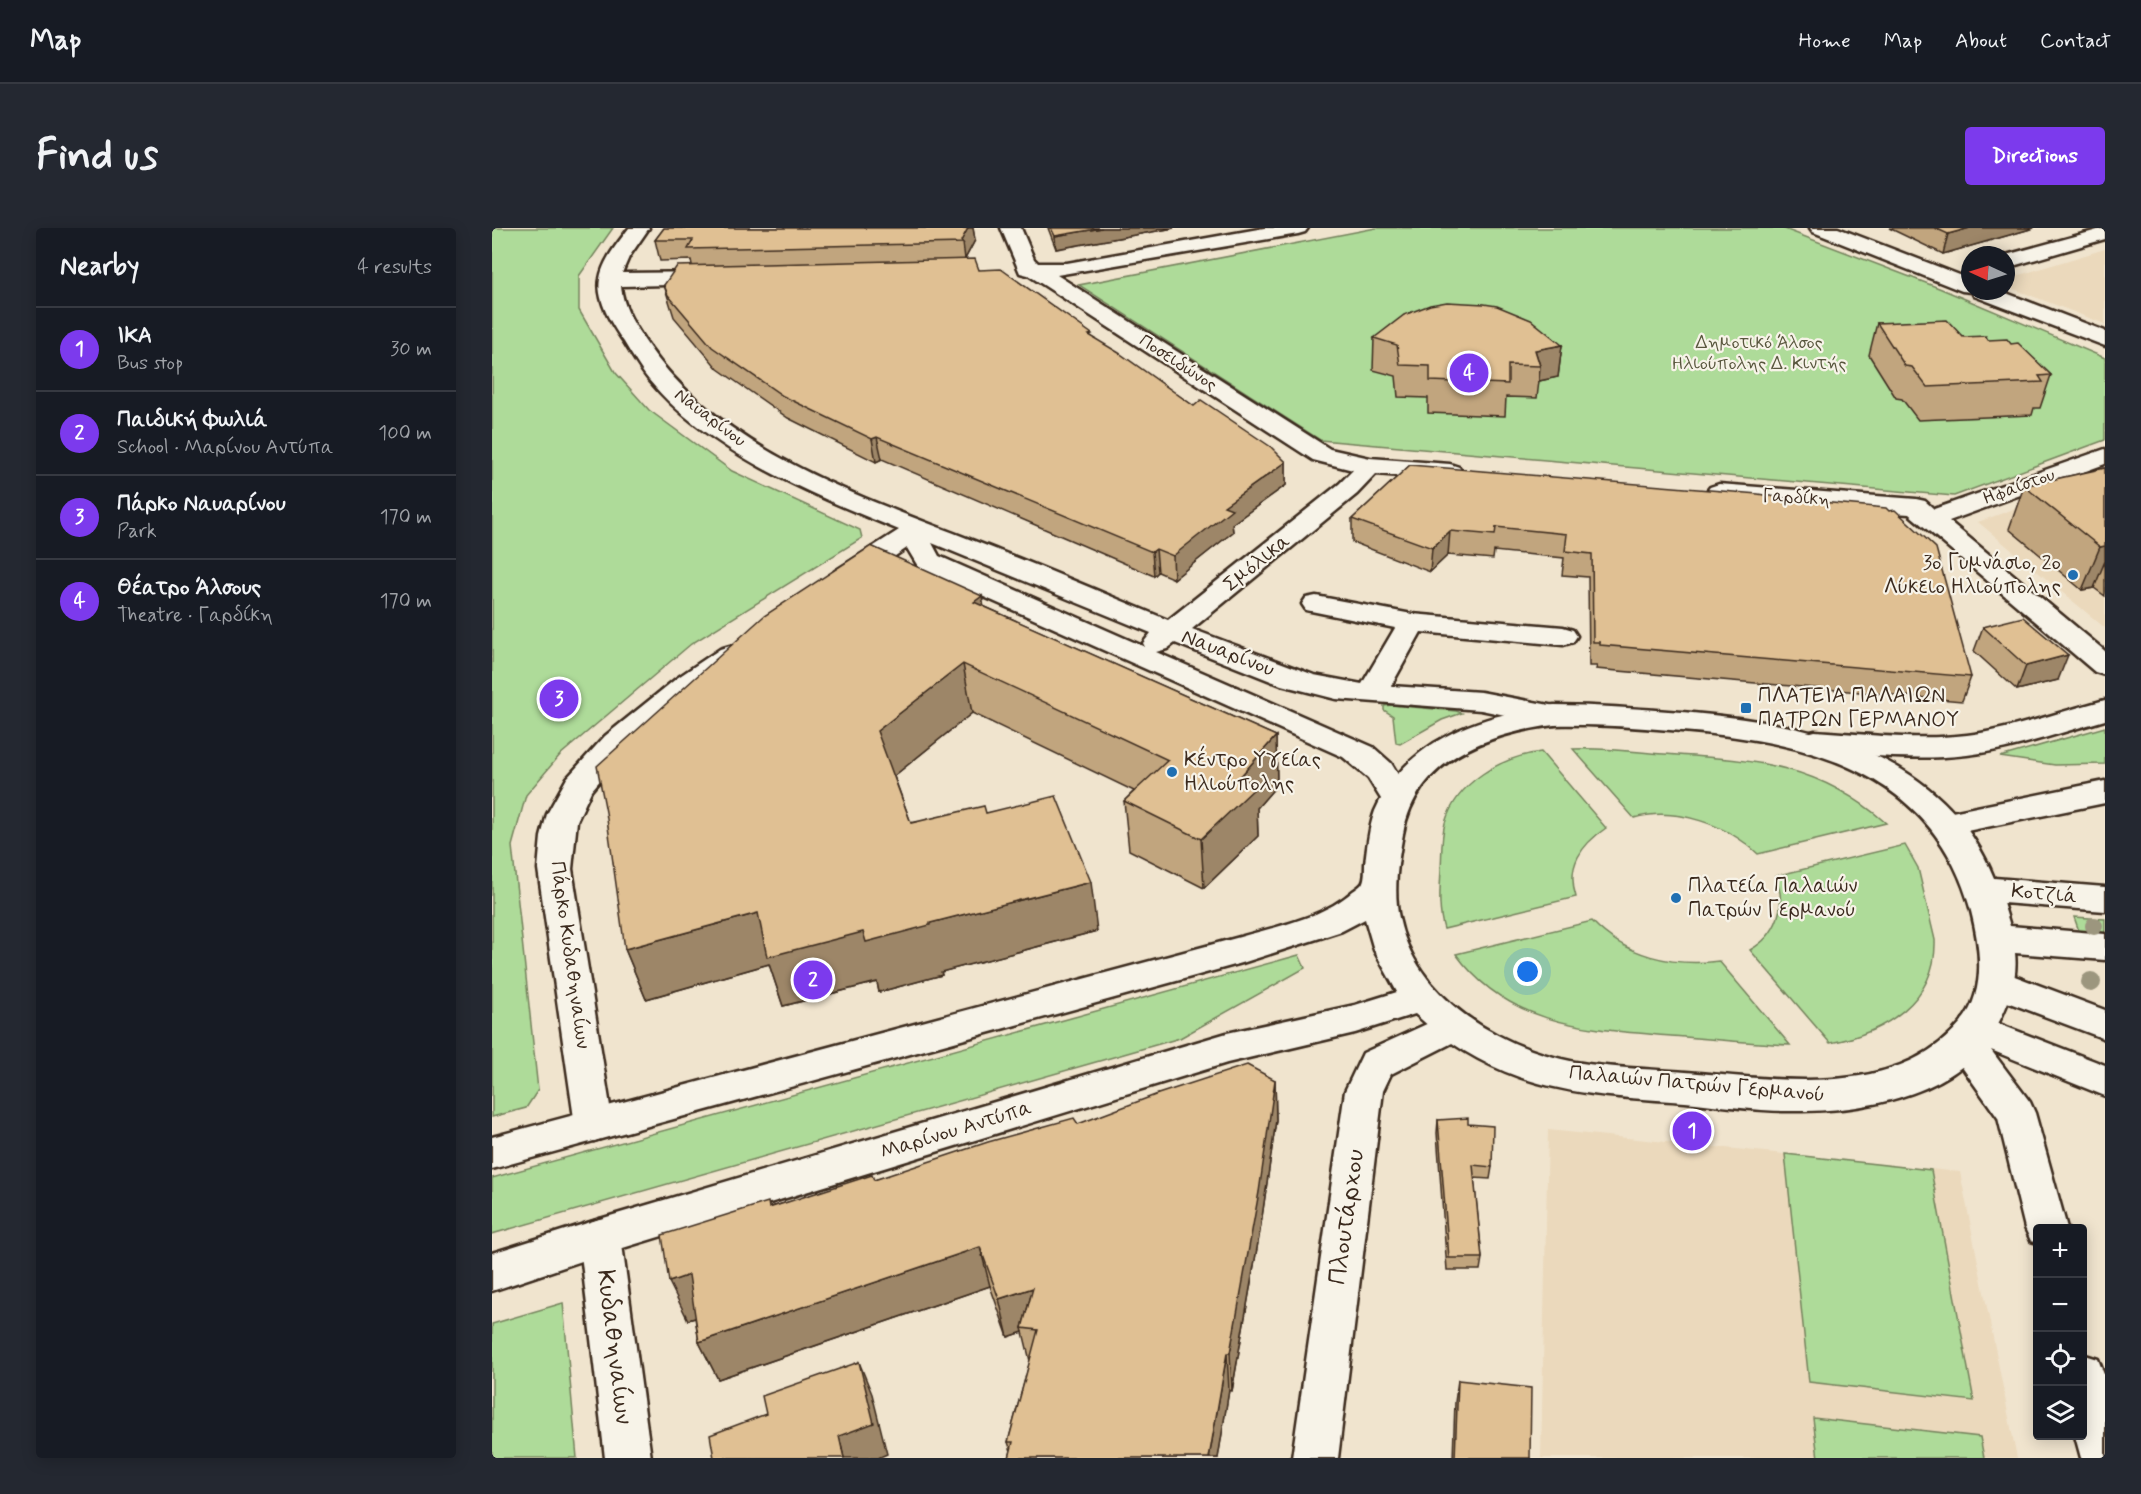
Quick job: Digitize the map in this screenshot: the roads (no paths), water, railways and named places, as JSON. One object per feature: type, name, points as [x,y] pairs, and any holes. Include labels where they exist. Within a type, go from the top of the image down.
[{"type":"street","points":[[639,228],[617,259],[610,280],[729,277]]},
{"type":"street","name":"Ποσειδώνος","points":[[1011,228],[1025,262],[1034,269],[1322,455],[1370,466]]},
{"type":"street","points":[[1001,270],[1067,269],[1298,228]]},
{"type":"street","points":[[1820,228],[1961,283]]},
{"type":"street","points":[[2015,259],[2105,233]]},
{"type":"street","points":[[1949,278],[1961,275]]},
{"type":"street","name":"Ναυαρίνου","points":[[610,280],[614,306],[632,341],[661,380],[694,410],[772,463],[846,498],[1171,632],[1295,679],[1332,689],[1371,694],[1482,701],[1554,715]]},
{"type":"street","points":[[2005,300],[2105,339]]},
{"type":"street","name":"Ηφαίστου","points":[[1932,518],[2105,456]]},
{"type":"street","points":[[1370,466],[1477,474]]},
{"type":"street","name":"Σμόλικα","points":[[1140,656],[1348,489],[1370,466]]},
{"type":"street","name":"Γαρδίκη","points":[[1691,490],[1916,507],[1932,518],[2105,666]]},
{"type":"street","points":[[820,594],[919,528]]},
{"type":"street","name":"Ναυαρίνου","points":[[919,528],[919,546],[928,562],[1325,736],[1368,758],[1386,776],[1397,799]]},
{"type":"street","points":[[1316,604],[1412,623],[1563,636]]},
{"type":"street","points":[[1371,694],[1412,623]]},
{"type":"street","name":"Πάρκο Κυδαθηναίων","points":[[594,1125],[555,869],[556,842],[567,806],[583,779],[615,744],[692,681],[755,638]]},
{"type":"street","points":[[1815,741],[1893,746],[1965,746],[2017,736],[2105,710]]},
{"type":"street","name":"Παλαιών Πατρών Γερμανού","points":[[1554,715],[1749,726],[1815,741],[1856,758],[1895,779],[1947,824],[1966,851],[1983,889],[1998,966],[1996,983],[1985,1015],[1970,1036],[1935,1066],[1896,1084],[1851,1094],[1801,1096],[1607,1081],[1561,1074],[1514,1060],[1492,1050],[1453,1026],[1422,998],[1399,967],[1391,950],[1382,918],[1382,885],[1388,826],[1397,799],[1419,769],[1450,744],[1499,724],[1554,715]]},
{"type":"street","points":[[1947,824],[2105,792]]},
{"type":"street","points":[[492,1153],[1242,950],[1330,922],[1355,909],[1382,885]]},
{"type":"street","name":"Κοτζιά","points":[[1983,889],[2105,899]]},
{"type":"street","points":[[1994,938],[2105,947]]},
{"type":"street","points":[[1996,983],[2105,1025]]},
{"type":"street","name":"Μαρίνου Αντύπα","points":[[492,1272],[600,1237],[1227,1048],[1355,1019],[1422,998]]},
{"type":"street","name":"Πλουτάρχου","points":[[1315,1458],[1364,1091],[1376,1064],[1453,1026]]},
{"type":"street","points":[[1970,1036],[2105,1081]]},
{"type":"street","points":[[1970,1036],[2016,1113],[2045,1224]]},
{"type":"street","name":"Κυδαθηναίων","points":[[600,1237],[628,1458]]},
{"type":"street","points":[[2085,1386],[2104,1458]]},
{"type":"place","name":"Θέατρο Άλσους","points":[[1469,373]]},
{"type":"place","name":"3ο Γυμνάσιο, 2ο Λύκειο Ηλιούπολης","points":[[2073,575]]},
{"type":"place","name":"Πάρκο Ναυαρίνου","points":[[559,699]]},
{"type":"place","name":"ΠΛΑΤΕΙΑ ΠΑΛΑΙΩΝ ΠΑΤΡΩΝ ΓΕΡΜΑΝΟΥ","points":[[1746,708]]},
{"type":"place","name":"Κέντρο Υγείας Ηλιούπολης","points":[[1172,772]]},
{"type":"place","name":"Πλατεία Παλαιών Πατρών Γερμανού","points":[[1676,898]]},
{"type":"place","name":"Παιδική Φωλιά","points":[[813,980]]},
{"type":"place","name":"ΙΚΑ","points":[[1692,1131]]},
{"type":"park label","name":"Δημοτικό Άλσος Ηλιούπολης Δ. Κιντής","points":[[1759,353]]}]
